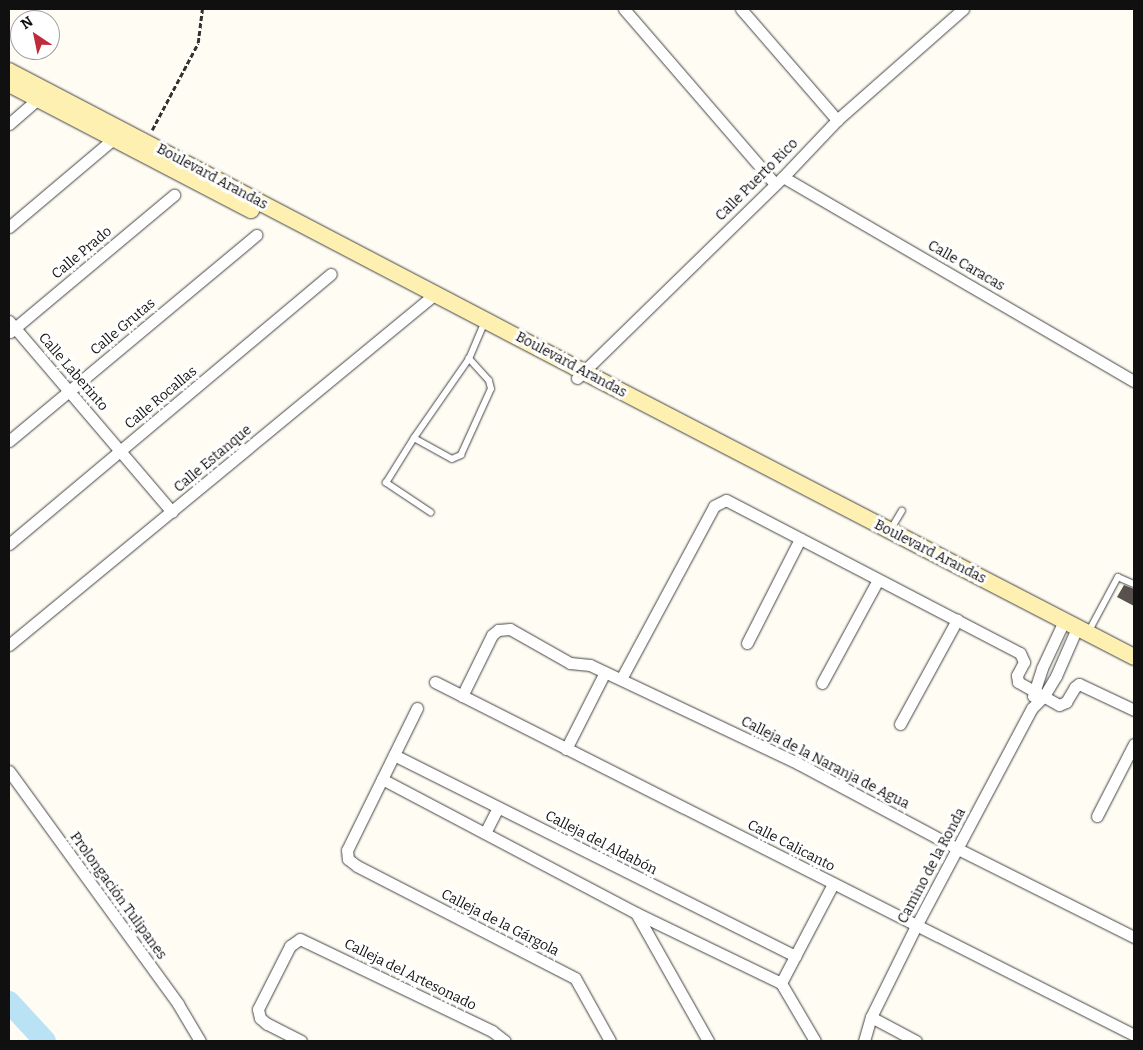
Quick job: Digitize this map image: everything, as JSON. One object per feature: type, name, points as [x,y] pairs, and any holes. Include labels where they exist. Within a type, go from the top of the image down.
[{"type":"main road","name":"Boulevard Arandas","points":[[9,71],[118,135],[1072,629],[1134,657]]},
{"type":"main road","name":"Boulevard Arandas","points":[[9,84],[118,135],[145,142],[431,297],[482,329],[580,375]]},
{"type":"main road","name":"Boulevard Arandas","points":[[1072,629],[1134,669]]},
{"type":"street","name":"Calle Caracas","points":[[624,9],[779,181],[1134,381]]},
{"type":"street","points":[[741,9],[837,120]]},
{"type":"street","name":"Calle Puerto Rico","points":[[580,375],[779,181],[837,120],[950,13],[963,9]]},
{"type":"street","points":[[9,124],[38,99]]},
{"type":"street","points":[[9,227],[118,135]]},
{"type":"street","name":"Calle Prado","points":[[11,328],[174,195]]},
{"type":"street","name":"Calle Grutas","points":[[9,441],[256,235]]},
{"type":"street","name":"Calle Rocallas","points":[[9,544],[331,274]]},
{"type":"street","name":"Calle Estanque","points":[[9,645],[431,297]]},
{"type":"street","name":"Calle Laberinto","points":[[11,328],[121,450],[172,512]]},
{"type":"street","points":[[621,679],[714,506],[726,500],[1020,653],[1024,662],[1017,678],[1018,682],[1059,705],[1066,702],[1079,684],[1134,710]]},
{"type":"street","points":[[747,643],[800,539]]},
{"type":"street","points":[[822,683],[878,580]]},
{"type":"street","points":[[900,724],[957,620]]},
{"type":"street","name":"Calleja de la Naranja de Agua","points":[[462,696],[492,635],[498,630],[510,629],[570,663],[590,665],[799,764],[958,849],[1134,937]]},
{"type":"street","name":"Camino de la Ronda","points":[[864,1041],[872,1017],[916,926],[1072,629]]},
{"type":"street","name":"Camino de la Ronda","points":[[1038,694],[1056,676],[1072,629]]},
{"type":"street","points":[[566,749],[605,672]]},
{"type":"street","name":"Calle Calicanto","points":[[435,682],[1134,1036]]},
{"type":"street","points":[[417,708],[382,778],[636,913],[781,983],[815,1041]]},
{"type":"street","points":[[1097,816],[1134,744]]},
{"type":"street","name":"Calleja del Aldabón","points":[[394,755],[796,956]]},
{"type":"street","name":"Prolongación Tulipanes","points":[[9,771],[178,1004],[200,1041]]},
{"type":"street","name":"Calleja de la Gárgola","points":[[382,778],[347,850],[348,859],[357,866],[575,978],[610,1041]]},
{"type":"street","points":[[485,833],[498,808]]},
{"type":"street","points":[[781,983],[833,884]]},
{"type":"street","points":[[636,913],[708,1041]]},
{"type":"street","name":"Calleja del Artesonado","points":[[301,1041],[267,1024],[260,1018],[258,1009],[290,946],[300,939],[492,1031],[505,1041]]},
{"type":"street","points":[[872,1017],[916,1041]]},
{"type":"lane","points":[[431,513],[386,483],[414,438],[468,360],[482,329]]},
{"type":"lane","points":[[414,438],[452,459],[461,456],[491,389],[489,381],[468,360]]},
{"type":"lane","points":[[888,534],[902,511]]},
{"type":"lane","points":[[1072,629],[1118,577],[1134,584]]},
{"type":"path","points":[[145,142],[198,43],[202,9]]},
{"type":"building","points":[[1124,585],[1134,589],[1134,606],[1117,597]]},
{"type":"waterway","points":[[9,1002],[45,1041]]}]
